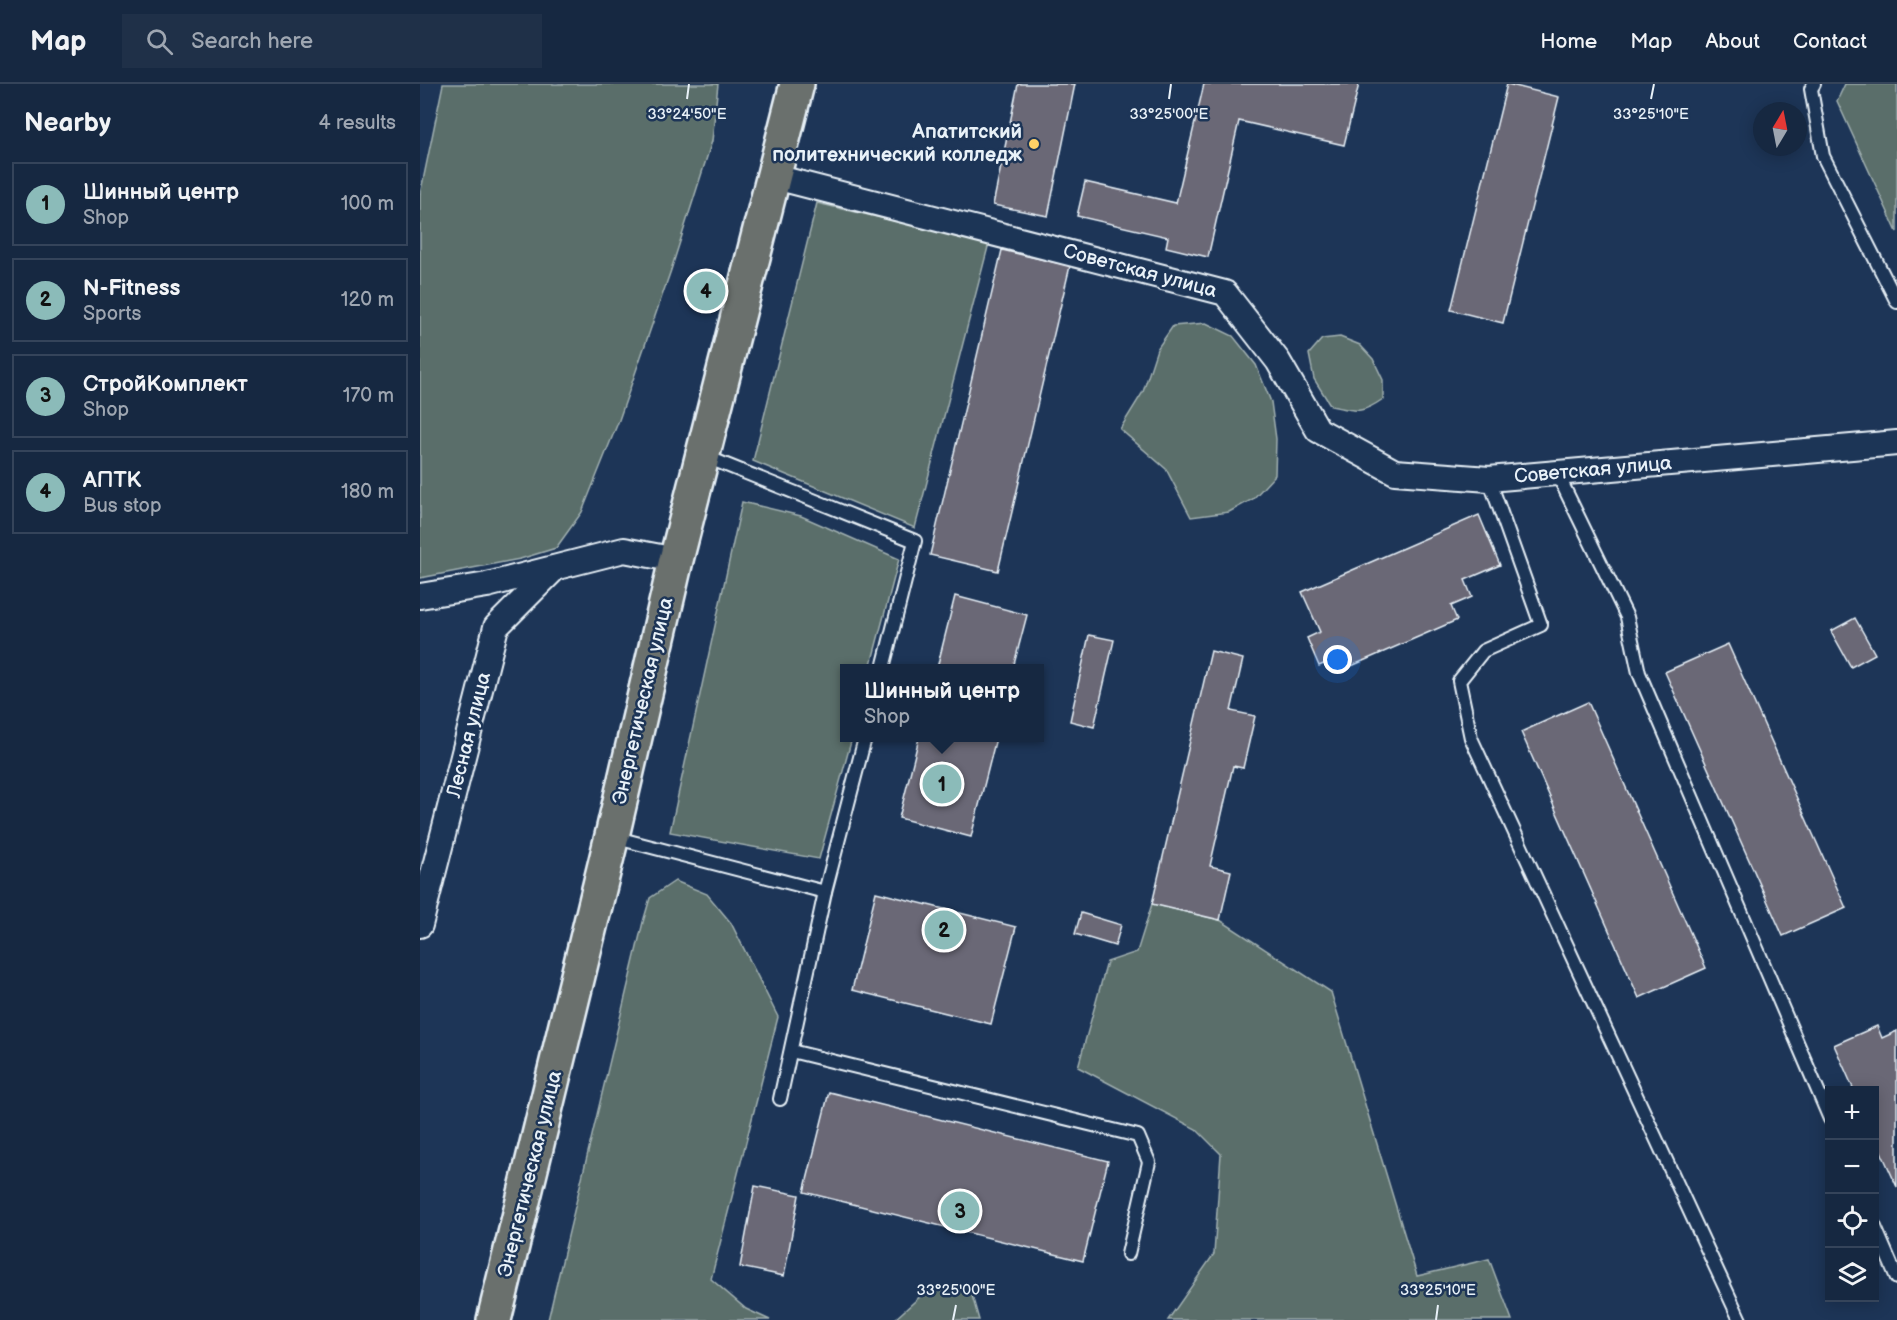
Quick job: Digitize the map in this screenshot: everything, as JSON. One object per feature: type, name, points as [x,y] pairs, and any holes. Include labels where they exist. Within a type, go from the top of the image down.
[{"type":"main road","name":"Энергетическая улица","points":[[494,1320],[612,836],[676,560],[797,84]]},
{"type":"street","name":"Советская улица","points":[[775,177],[1225,293],[1278,361],[1318,430],[1395,472],[1489,479],[1897,443]]},
{"type":"street","points":[[420,597],[486,585],[624,550],[676,560]]},
{"type":"street","name":"Лесная улица","points":[[420,925],[496,627],[555,568]]},
{"type":"lane","points":[[1814,84],[1810,89],[1823,156],[1897,302]]},
{"type":"lane","points":[[703,456],[915,541],[884,664]]},
{"type":"lane","points":[[1557,473],[1627,617],[1639,673],[1825,1107]]},
{"type":"lane","points":[[1489,479],[1541,625],[1483,651],[1459,681],[1471,738],[1740,1320]]},
{"type":"lane","points":[[780,1099],[825,892],[864,742]]},
{"type":"lane","points":[[612,836],[825,892]]},
{"type":"lane","points":[[791,1051],[1138,1136],[1149,1162],[1128,1254]]},
{"type":"lane","points":[[1879,1235],[1897,1278]]},
{"type":"green space","points":[[443,84],[718,84],[712,141],[671,270],[619,420],[582,512],[556,548],[520,559],[420,578],[420,195]]},
{"type":"green space","points":[[1845,84],[1897,84],[1897,232],[1837,101]]},
{"type":"green space","points":[[817,203],[989,243],[915,528],[753,461]]},
{"type":"green space","points":[[1206,323],[1233,336],[1256,365],[1271,402],[1276,439],[1275,475],[1253,499],[1229,512],[1191,517],[1166,469],[1120,429],[1143,392],[1157,349],[1173,326]]},
{"type":"green space","points":[[1340,337],[1360,345],[1373,359],[1383,380],[1383,399],[1369,408],[1352,410],[1331,406],[1314,379],[1309,354],[1322,339]]},
{"type":"green space","points":[[742,502],[801,516],[899,559],[871,664],[840,664],[840,742],[851,742],[819,859],[670,832]]},
{"type":"green space","points":[[675,881],[707,894],[731,923],[778,1017],[711,1279],[746,1309],[770,1320],[548,1320],[643,922],[650,898]]},
{"type":"green space","points":[[1152,904],[1220,920],[1331,992],[1417,1276],[1489,1259],[1512,1320],[1168,1320],[1214,1254],[1221,1154],[1196,1129],[1078,1067],[1107,962],[1137,952]]},
{"type":"green space","points":[[969,1285],[979,1320],[894,1320],[923,1294]]},
{"type":"building","name":"Апатитский политехнический колледж","points":[[1018,84],[1075,84],[1048,216],[993,205]]},
{"type":"building","points":[[1204,84],[1359,84],[1344,145],[1239,121],[1208,257],[1166,247],[1168,237],[1077,216],[1085,182],[1176,203]]},
{"type":"building","points":[[1507,84],[1559,97],[1503,323],[1451,310]]},
{"type":"building","points":[[1002,250],[1070,266],[998,571],[930,555]]},
{"type":"building","points":[[1479,515],[1500,565],[1465,580],[1472,597],[1451,606],[1457,620],[1340,671],[1335,659],[1319,666],[1307,638],[1320,632],[1302,592]]},
{"type":"building","points":[[955,596],[1027,615],[1014,664],[938,664]]},
{"type":"building","points":[[1855,618],[1875,654],[1851,667],[1831,631]]},
{"type":"building","points":[[1089,635],[1114,640],[1094,727],[1070,721]]},
{"type":"building","points":[[1728,644],[1846,908],[1783,936],[1665,672]]},
{"type":"building","points":[[1211,651],[1243,659],[1231,711],[1255,716],[1243,768],[1233,766],[1210,866],[1231,871],[1220,920],[1152,904]]},
{"type":"building","points":[[1588,702],[1706,968],[1639,998],[1521,732]]},
{"type":"building","points":[[918,742],[995,742],[971,837],[899,818]]},
{"type":"building","points":[[876,892],[1016,927],[991,1024],[852,990]]},
{"type":"building","points":[[1081,913],[1121,925],[1115,946],[1075,934]]},
{"type":"building","points":[[1877,1026],[1882,1038],[1897,1031],[1897,1187],[1879,1147],[1879,1086],[1852,1086],[1834,1045]]},
{"type":"building","points":[[829,1092],[1108,1161],[1083,1261],[804,1192]]},
{"type":"building","points":[[755,1186],[799,1195],[784,1276],[740,1267]]},
{"type":"place","name":"Апатитский политехнический колледж","points":[[1034,144]]},
{"type":"place","name":"АПТК","points":[[706,291]]},
{"type":"place","name":"Шинный центр","points":[[942,784]]},
{"type":"place","name":"N-Fitness","points":[[944,930]]},
{"type":"place","name":"СтройКомплект","points":[[960,1211]]}]
